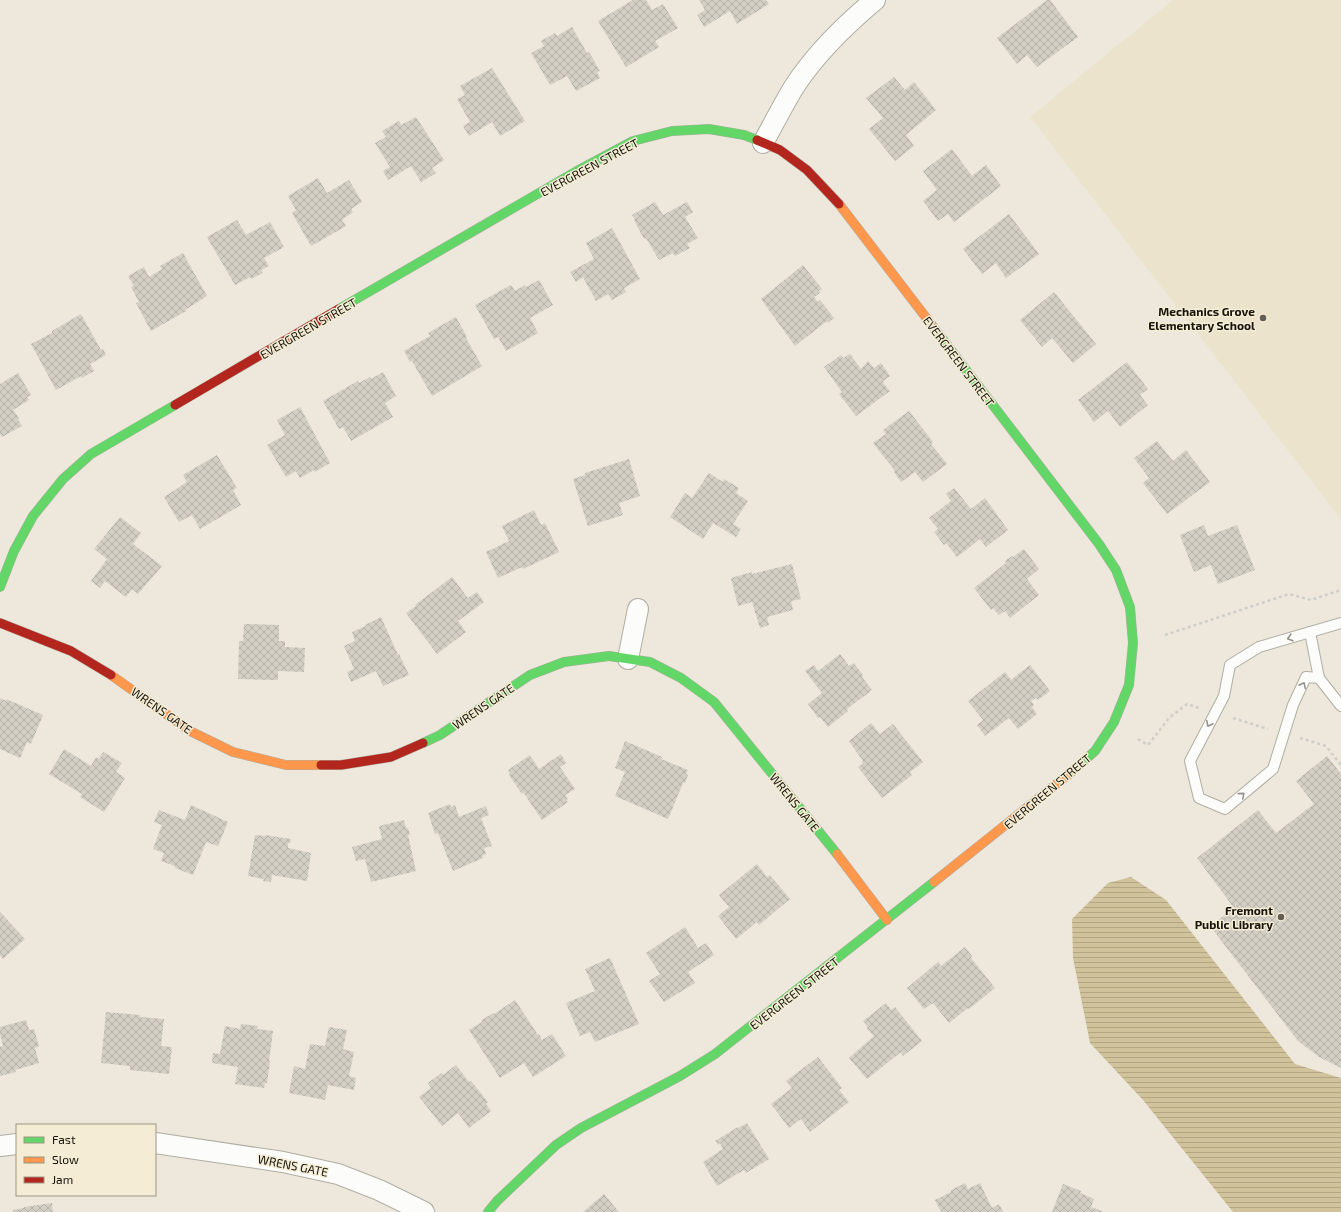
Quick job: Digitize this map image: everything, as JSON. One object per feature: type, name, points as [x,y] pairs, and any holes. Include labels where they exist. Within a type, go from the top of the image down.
[{"type":"street","points":[[763,143],[794,87],[815,57],[848,23],[875,0]]},
{"type":"street","name":"EVERGREEN STREET","points":[[0,587],[14,551],[33,516],[63,479],[91,454],[563,179],[633,141],[672,131],[709,129],[744,135],[780,150],[807,170],[840,206],[1099,544],[1116,570],[1130,607],[1133,643],[1129,685],[1114,722],[1095,751],[1061,782],[715,1054],[680,1076],[581,1128],[556,1145],[497,1201],[488,1212]]},
{"type":"street","points":[[628,659],[638,609]]},
{"type":"street","name":"WRENS GATE","points":[[0,623],[71,651],[116,678],[190,731],[233,752],[286,765],[341,765],[391,757],[440,735],[530,675],[564,662],[609,656],[650,662],[681,678],[714,702],[851,872],[887,920]]},
{"type":"street","name":"WRENS GATE","points":[[156,1143],[283,1162],[338,1174],[379,1190],[424,1212]]},
{"type":"street","points":[[0,1146],[16,1144]]},
{"type":"lane","points":[[1319,678],[1306,677],[1292,705],[1273,769],[1226,809],[1199,798],[1190,761],[1224,696],[1230,665],[1259,647],[1341,623]]},
{"type":"lane","points":[[1310,632],[1319,678],[1341,706]]},
{"type":"path","points":[[1165,635],[1289,594],[1311,600],[1341,590]]},
{"type":"path","points":[[1138,739],[1148,745],[1169,718],[1187,704],[1326,746],[1341,765]]},
{"type":"shaded area","name":"Mechanics Grove Elementary School","points":[[1173,0],[1341,0],[1341,519],[1030,117]]},
{"type":"shaded area","points":[[1131,877],[1166,900],[1295,1064],[1341,1078],[1341,1212],[1233,1212],[1143,1100],[1090,1043],[1073,958],[1072,919],[1108,883]]},
{"type":"building","points":[[633,0],[646,0],[652,10],[663,4],[678,28],[655,41],[659,47],[626,67],[598,21]]},
{"type":"building","points":[[699,0],[766,0],[769,4],[737,24],[730,11],[704,27],[697,15],[705,10]]},
{"type":"building","points":[[1047,0],[1050,0],[1078,37],[1037,67],[1027,55],[1017,64],[997,38]]},
{"type":"building","points":[[572,27],[587,53],[589,52],[600,71],[597,72],[600,78],[576,91],[567,76],[550,85],[531,53],[544,46],[541,41],[555,33],[557,36]]},
{"type":"building","points":[[492,68],[525,121],[500,136],[492,122],[469,136],[463,126],[470,122],[457,99],[465,95],[460,86]]},
{"type":"building","points":[[894,77],[905,90],[914,82],[936,110],[906,135],[914,146],[895,161],[869,129],[883,118],[866,98]]},
{"type":"building","points":[[416,117],[444,160],[432,168],[436,173],[421,182],[411,166],[388,180],[383,171],[390,167],[375,143],[386,137],[382,131],[399,121],[401,125]]},
{"type":"building","points":[[952,149],[972,176],[986,165],[1001,186],[954,222],[948,214],[938,221],[923,201],[937,190],[923,171]]},
{"type":"building","points":[[318,178],[327,193],[349,180],[362,202],[351,209],[353,212],[342,220],[346,226],[311,246],[292,213],[296,210],[288,196]]},
{"type":"building","points":[[655,202],[663,215],[687,202],[693,212],[685,217],[698,238],[687,244],[690,248],[675,256],[673,253],[659,260],[646,238],[644,239],[632,215]]},
{"type":"building","points":[[1009,214],[1039,254],[1006,278],[996,263],[982,274],[963,249]]},
{"type":"building","points":[[237,220],[246,235],[270,222],[284,247],[264,258],[269,266],[261,270],[263,273],[251,279],[250,277],[235,285],[207,237]]},
{"type":"building","points":[[612,228],[640,279],[624,288],[626,292],[612,300],[608,294],[596,301],[583,277],[576,282],[570,272],[594,259],[586,243]]},
{"type":"building","points":[[183,253],[207,296],[185,310],[186,311],[151,331],[136,303],[139,302],[131,287],[134,286],[128,276],[144,267],[149,277],[162,269],[160,266]]},
{"type":"building","points":[[803,265],[822,289],[819,291],[820,293],[814,297],[818,302],[820,300],[834,318],[828,323],[827,321],[795,346],[761,299]]},
{"type":"building","points":[[539,280],[553,305],[530,318],[538,333],[506,351],[498,337],[494,339],[475,305],[511,285],[515,291],[525,285],[526,287]]},
{"type":"building","points":[[1054,292],[1096,344],[1073,363],[1052,338],[1042,347],[1020,320]]},
{"type":"building","points":[[81,314],[101,350],[103,349],[106,355],[90,364],[94,371],[82,378],[81,376],[56,390],[31,344],[52,333],[52,331]]},
{"type":"building","points":[[456,317],[482,366],[432,396],[412,361],[410,362],[404,351],[430,336],[428,333]]},
{"type":"building","points":[[850,354],[861,369],[868,361],[874,368],[881,363],[890,376],[883,381],[883,383],[890,391],[856,416],[839,394],[842,392],[824,367],[841,355],[843,358]]},
{"type":"building","points":[[1127,362],[1148,389],[1140,395],[1148,405],[1120,427],[1108,411],[1094,422],[1078,400]]},
{"type":"building","points":[[383,372],[396,396],[385,403],[393,417],[351,441],[343,427],[339,429],[323,401],[358,381],[359,383],[370,377],[371,379]]},
{"type":"building","points":[[18,373],[31,395],[27,397],[29,400],[13,410],[19,418],[18,419],[22,426],[2,437],[0,434],[0,384]]},
{"type":"building","points":[[300,407],[330,463],[315,472],[314,470],[300,478],[296,471],[286,477],[267,445],[285,435],[277,420]]},
{"type":"building","points":[[909,411],[933,442],[931,444],[947,464],[923,482],[915,472],[901,482],[894,472],[895,471],[873,443],[886,434],[883,430]]},
{"type":"building","points":[[1157,441],[1173,461],[1186,450],[1210,482],[1167,514],[1143,483],[1149,478],[1134,458]]},
{"type":"building","points":[[217,455],[237,488],[233,490],[241,505],[200,529],[192,515],[179,522],[164,497],[187,482],[183,475]]},
{"type":"building","points":[[629,459],[640,496],[619,503],[623,515],[588,526],[573,479],[585,475],[585,473]]},
{"type":"building","points":[[709,473],[723,482],[724,479],[739,488],[736,493],[748,501],[733,524],[741,529],[736,537],[713,523],[703,539],[670,517],[685,493],[692,498]]},
{"type":"building","points":[[954,488],[971,509],[985,498],[1008,530],[986,547],[980,539],[957,557],[946,543],[944,545],[934,532],[938,529],[929,518],[951,501],[946,494]]},
{"type":"building","points":[[534,510],[541,525],[545,523],[559,552],[523,569],[522,567],[498,578],[486,552],[509,541],[502,526]]},
{"type":"building","points":[[120,517],[141,533],[133,544],[162,566],[138,594],[132,589],[126,597],[105,581],[100,588],[91,581],[107,559],[94,549]]},
{"type":"building","points":[[1204,525],[1208,536],[1237,525],[1255,570],[1218,584],[1211,565],[1194,572],[1180,535]]},
{"type":"building","points":[[1024,549],[1039,569],[1027,579],[1039,595],[1010,618],[1005,611],[999,615],[993,608],[991,610],[974,588],[1006,563],[1005,561]]},
{"type":"building","points":[[792,564],[801,599],[791,601],[793,610],[767,617],[769,625],[760,628],[752,602],[738,606],[731,578]]},
{"type":"building","points":[[452,577],[468,598],[477,592],[484,602],[458,621],[466,632],[437,654],[406,613]]},
{"type":"building","points":[[381,617],[398,655],[399,654],[409,675],[383,686],[376,671],[351,682],[347,672],[354,669],[344,646],[355,641],[352,632]]},
{"type":"building","points":[[244,624],[279,625],[279,641],[285,641],[285,647],[305,648],[304,672],[278,671],[278,680],[238,679],[239,641],[243,641]]},
{"type":"building","points":[[840,654],[849,666],[854,663],[872,690],[847,709],[848,711],[828,727],[820,717],[818,718],[808,704],[822,693],[805,671],[814,665],[818,671]]},
{"type":"building","points":[[1030,665],[1050,691],[1038,700],[1036,698],[1031,701],[1034,705],[1032,707],[1037,714],[1018,729],[1009,718],[985,736],[977,725],[983,720],[968,701],[1005,672],[1011,680]]},
{"type":"building","points":[[0,698],[6,701],[6,699],[43,715],[31,744],[27,742],[20,758],[0,749]]},
{"type":"building","points":[[871,723],[880,734],[893,724],[923,762],[910,772],[912,775],[882,798],[858,767],[863,763],[863,761],[849,741]]},
{"type":"building","points":[[625,741],[662,757],[661,759],[688,770],[685,783],[683,783],[668,819],[615,796],[625,772],[615,768]]},
{"type":"building","points":[[64,749],[91,766],[96,757],[99,759],[103,752],[122,763],[116,772],[125,778],[104,812],[80,797],[82,794],[49,774]]},
{"type":"building","points":[[561,754],[566,763],[560,767],[575,789],[565,795],[568,802],[542,820],[523,792],[522,794],[509,775],[508,770],[530,755],[539,769]]},
{"type":"building","name":"Fremont Public Library","points":[[1327,756],[1341,774],[1341,1068],[1319,1057],[1298,1041],[1210,926],[1234,908],[1197,858],[1258,810],[1276,833],[1314,804],[1296,781]]},
{"type":"building","points":[[450,804],[451,807],[455,805],[459,817],[486,806],[489,815],[481,818],[492,846],[484,848],[486,854],[482,856],[483,858],[453,871],[438,833],[435,834],[428,813]]},
{"type":"building","points":[[191,805],[228,822],[218,846],[206,842],[193,875],[161,861],[164,853],[153,849],[162,825],[154,822],[159,810],[185,820]]},
{"type":"building","points":[[404,820],[410,835],[408,835],[416,871],[371,882],[365,859],[356,861],[352,847],[382,839],[379,826]]},
{"type":"building","points":[[255,835],[291,839],[290,843],[288,843],[288,848],[311,853],[307,881],[272,875],[271,882],[248,876]]},
{"type":"building","points":[[757,864],[767,877],[770,875],[790,899],[759,925],[757,922],[736,939],[718,916],[729,907],[719,895]]},
{"type":"building","points":[[0,912],[25,939],[3,959],[0,955]]},
{"type":"building","points":[[685,927],[698,948],[706,943],[714,955],[688,972],[695,983],[664,1002],[649,981],[660,974],[646,953]]},
{"type":"building","points":[[965,947],[972,956],[971,958],[995,988],[949,1023],[933,1003],[924,1009],[907,988],[938,962],[941,966]]},
{"type":"building","points":[[610,958],[639,1024],[595,1042],[590,1032],[580,1036],[566,1003],[595,991],[585,969]]},
{"type":"building","points":[[515,1000],[542,1040],[552,1034],[566,1056],[533,1077],[524,1063],[500,1078],[469,1030],[482,1022],[482,1020]]},
{"type":"building","points":[[886,1003],[891,1010],[895,1007],[922,1041],[903,1056],[901,1052],[867,1079],[849,1058],[874,1036],[867,1029],[868,1028],[863,1021]]},
{"type":"building","points":[[106,1012],[164,1019],[161,1046],[172,1047],[169,1074],[130,1070],[130,1066],[101,1063]]},
{"type":"building","points":[[26,1020],[29,1030],[34,1029],[39,1046],[35,1048],[39,1063],[15,1070],[16,1072],[0,1076],[0,1047],[3,1046],[0,1027]]},
{"type":"building","points":[[241,1024],[258,1026],[257,1029],[273,1031],[267,1083],[265,1083],[264,1088],[235,1084],[238,1067],[212,1063],[213,1053],[220,1054],[225,1026],[240,1029]]},
{"type":"building","points":[[329,1027],[347,1030],[343,1049],[354,1052],[349,1076],[356,1078],[354,1090],[328,1085],[325,1100],[289,1093],[294,1066],[305,1069],[310,1044],[325,1046]]},
{"type":"building","points":[[818,1057],[842,1088],[839,1090],[849,1102],[810,1132],[801,1119],[789,1128],[771,1104],[792,1088],[786,1081]]},
{"type":"building","points":[[456,1065],[469,1082],[471,1081],[488,1102],[486,1104],[491,1111],[469,1128],[458,1113],[442,1126],[419,1097],[431,1088],[428,1083],[441,1073],[443,1075]]},
{"type":"building","points":[[747,1123],[769,1159],[746,1173],[744,1170],[717,1186],[703,1162],[723,1149],[720,1143],[718,1145],[715,1141]]},
{"type":"building","points":[[965,1183],[968,1189],[980,1183],[992,1208],[999,1204],[1003,1212],[941,1212],[935,1200]]},
{"type":"building","points":[[1063,1184],[1081,1191],[1080,1193],[1094,1199],[1091,1207],[1102,1212],[1052,1212]]},
{"type":"building","points":[[604,1194],[619,1212],[583,1212]]},
{"type":"building","points":[[52,1203],[53,1212],[13,1212],[13,1210],[24,1207]]},
{"type":"traffic: fast","points":[[339,309],[577,171],[633,141],[672,131],[709,129],[744,135],[757,140]]},
{"type":"traffic: fast","points":[[931,324],[1099,544],[1116,570],[1130,607],[1133,643],[1129,685],[1114,722],[1095,751],[1069,774]]},
{"type":"traffic: fast","points":[[0,587],[14,551],[33,516],[63,479],[91,454],[175,405]]},
{"type":"traffic: fast","points":[[423,743],[440,735],[530,675],[564,662],[609,656],[650,662],[681,678],[714,702],[837,854]]},
{"type":"traffic: fast","points":[[488,1212],[497,1201],[556,1145],[581,1128],[680,1076],[715,1054],[934,882]]},
{"type":"traffic: slow","points":[[839,204],[931,324]]},
{"type":"traffic: slow","points":[[111,675],[190,731],[233,752],[286,765],[321,765]]},
{"type":"traffic: slow","points":[[934,882],[1069,774]]},
{"type":"traffic: slow","points":[[837,854],[887,920]]},
{"type":"traffic: jam","points":[[757,140],[780,150],[807,170],[839,204]]},
{"type":"traffic: jam","points":[[175,405],[339,309]]},
{"type":"traffic: jam","points":[[0,623],[71,651],[111,675]]},
{"type":"traffic: jam","points":[[321,765],[341,765],[391,757],[423,743]]},
{"type":"place","name":"Mechanics Grove Elementary School","points":[[1263,318]]},
{"type":"place","name":"Fremont Public Library","points":[[1281,917]]}]
